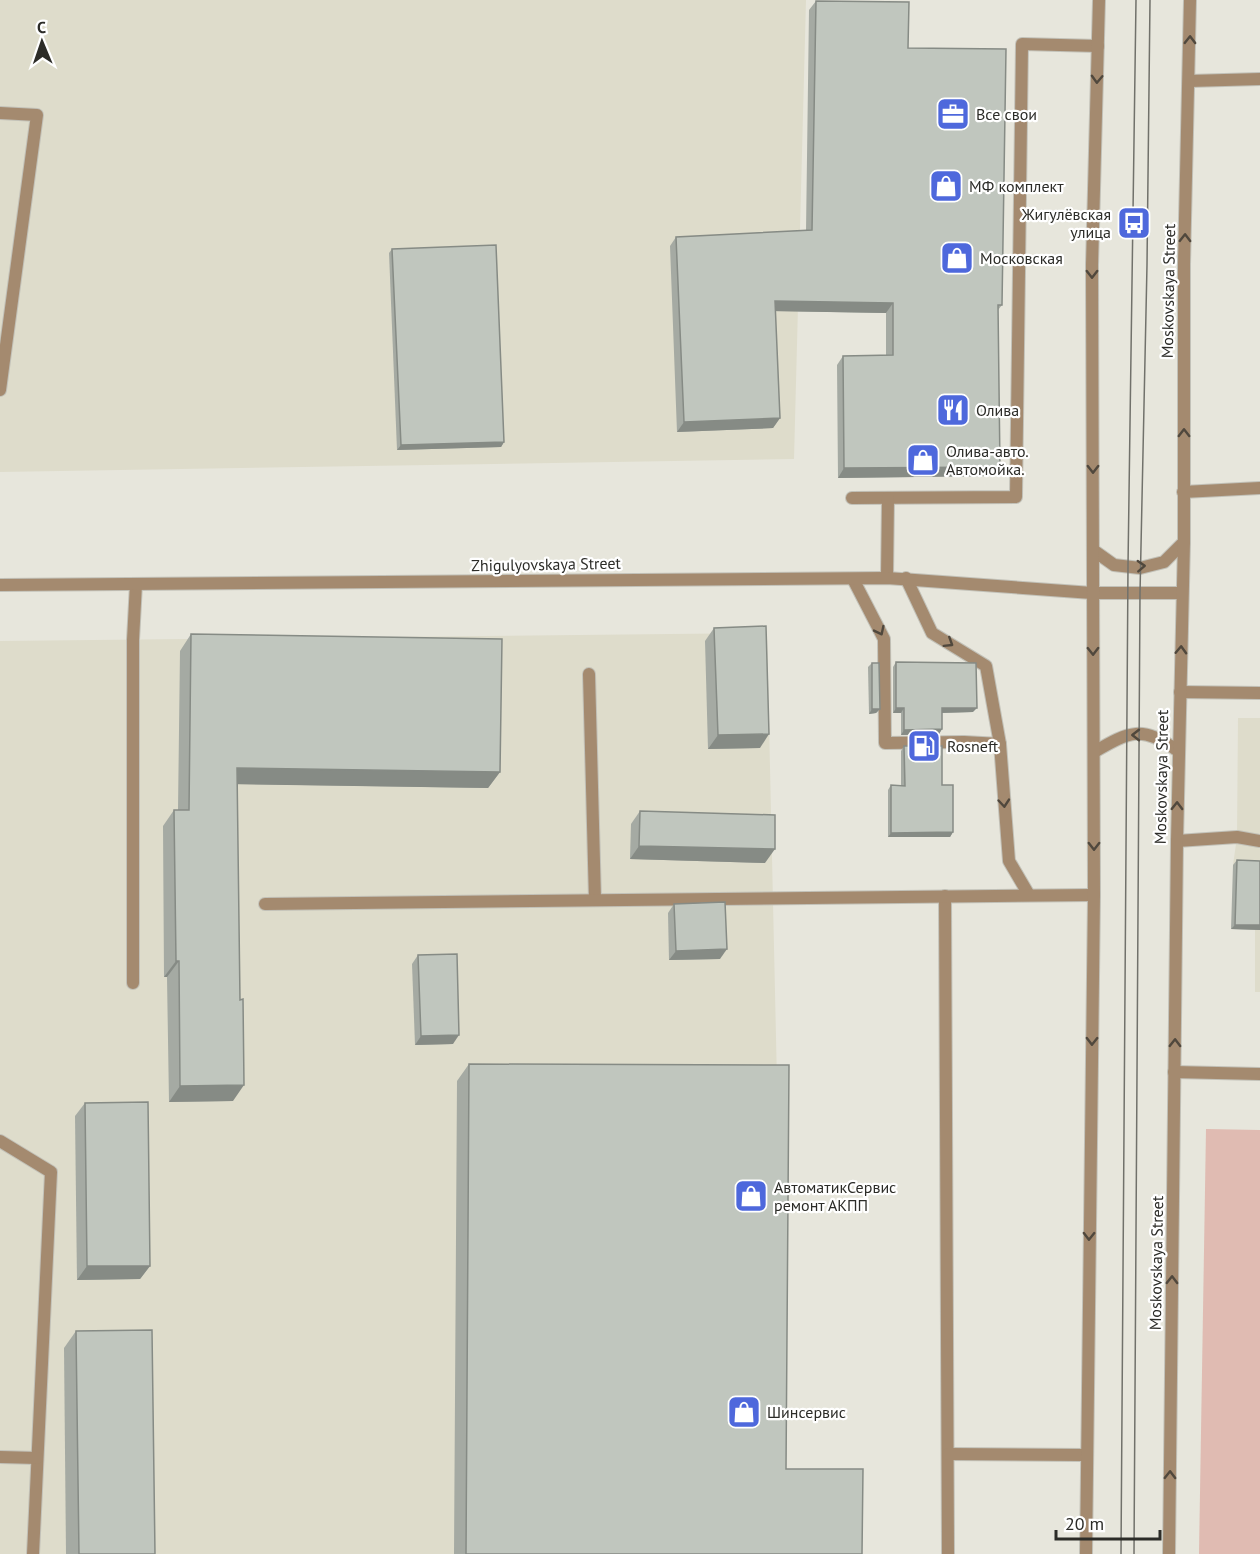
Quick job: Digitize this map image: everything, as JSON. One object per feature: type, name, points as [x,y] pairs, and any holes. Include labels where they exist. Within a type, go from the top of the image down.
[{"type":"street","points":[[1086,1554],[1094,895],[1092,265],[1099,0]]},
{"type":"street","name":"Moskovskaya Street","points":[[1169,1554],[1178,751],[1184,542],[1184,264],[1191,0]]},
{"type":"street","points":[[852,498],[1016,498],[1022,44],[1098,46]]},
{"type":"street","points":[[1189,81],[1260,79]]},
{"type":"street","points":[[0,113],[37,115],[0,390]]},
{"type":"street","points":[[1183,492],[1260,488]]},
{"type":"street","points":[[887,578],[888,498]]},
{"type":"street","points":[[1093,550],[1114,565],[1140,568],[1164,562],[1184,542]]},
{"type":"street","points":[[906,578],[932,633],[986,666],[1000,744],[1009,861],[1029,895]]},
{"type":"street","name":"Zhigulyovskaya Street","points":[[0,584],[906,578],[1092,593],[1182,593]]},
{"type":"street","points":[[853,579],[884,639],[885,743],[1000,744]]},
{"type":"street","points":[[133,983],[133,640],[136,584]]},
{"type":"street","points":[[589,674],[595,900]]},
{"type":"street","points":[[1180,692],[1260,693]]},
{"type":"street","points":[[1094,752],[1120,737],[1134,733],[1159,737],[1178,751]]},
{"type":"street","points":[[1177,841],[1237,837],[1260,841]]},
{"type":"street","points":[[264,904],[1094,895]]},
{"type":"street","points":[[945,896],[948,1554]]},
{"type":"street","points":[[1174,1072],[1260,1074]]},
{"type":"street","points":[[0,1141],[51,1172],[33,1554]]},
{"type":"street","points":[[948,1454],[1086,1455]]},
{"type":"street","points":[[0,1457],[38,1458]]},
{"type":"shaded area","points":[[0,0],[806,0],[794,459],[0,472]]},
{"type":"shaded area","points":[[767,633],[777,1082],[774,1485],[850,1554],[0,1554],[0,641]]},
{"type":"shaded area","points":[[1238,718],[1260,718],[1260,992],[1255,992],[1255,930],[1233,865],[1237,837]]},
{"type":"shaded area","points":[[1206,1129],[1260,1130],[1260,1554],[1199,1554]]},
{"type":"building","points":[[816,1],[909,2],[908,48],[1006,49],[1002,305],[998,305],[1000,467],[844,468],[843,356],[893,355],[893,303],[775,301],[780,418],[684,422],[676,237],[812,230]]},
{"type":"building","points":[[496,245],[504,442],[401,445],[392,249]]},
{"type":"building","points":[[766,626],[769,734],[718,735],[714,628]]},
{"type":"building","points":[[191,634],[502,639],[500,772],[237,768],[240,1000],[243,999],[244,1085],[180,1086],[174,810],[189,810]]},
{"type":"building","points":[[896,662],[976,663],[977,708],[942,708],[942,729],[904,730],[904,708],[896,708]]},
{"type":"building","points":[[872,663],[879,663],[880,709],[872,709]]},
{"type":"building","points":[[904,746],[942,746],[942,785],[953,785],[953,832],[891,833],[891,785],[905,786]]},
{"type":"building","points":[[640,811],[775,815],[775,849],[639,846]]},
{"type":"building","points":[[1237,860],[1260,861],[1260,925],[1235,925]]},
{"type":"building","points":[[725,902],[727,949],[676,951],[674,904]]},
{"type":"building","points":[[457,954],[459,1035],[421,1036],[418,955]]},
{"type":"building","points":[[469,1064],[789,1065],[786,1469],[863,1469],[862,1554],[466,1554]]},
{"type":"building","points":[[148,1102],[150,1266],[87,1266],[85,1103]]},
{"type":"building","points":[[152,1330],[155,1554],[79,1554],[76,1331]]},
{"type":"tram line","points":[[1121,1554],[1128,566],[1136,0]]},
{"type":"tram line","points":[[1134,1554],[1140,593],[1150,0]]},
{"type":"place","name":"Все свои","points":[[953,114]]},
{"type":"place","name":"МФ комплект","points":[[946,186]]},
{"type":"place","name":"Жигулёвская улица","points":[[1134,223]]},
{"type":"place","name":"Московская","points":[[957,258]]},
{"type":"place","name":"Олива","points":[[953,410]]},
{"type":"place","name":"Олива-авто. Автомойка.","points":[[923,460]]},
{"type":"place","name":"Rosneft","points":[[924,746]]},
{"type":"place","name":"АвтоматикСервис ремонт АКПП","points":[[751,1196]]},
{"type":"place","name":"Шинсервис","points":[[744,1412]]}]
